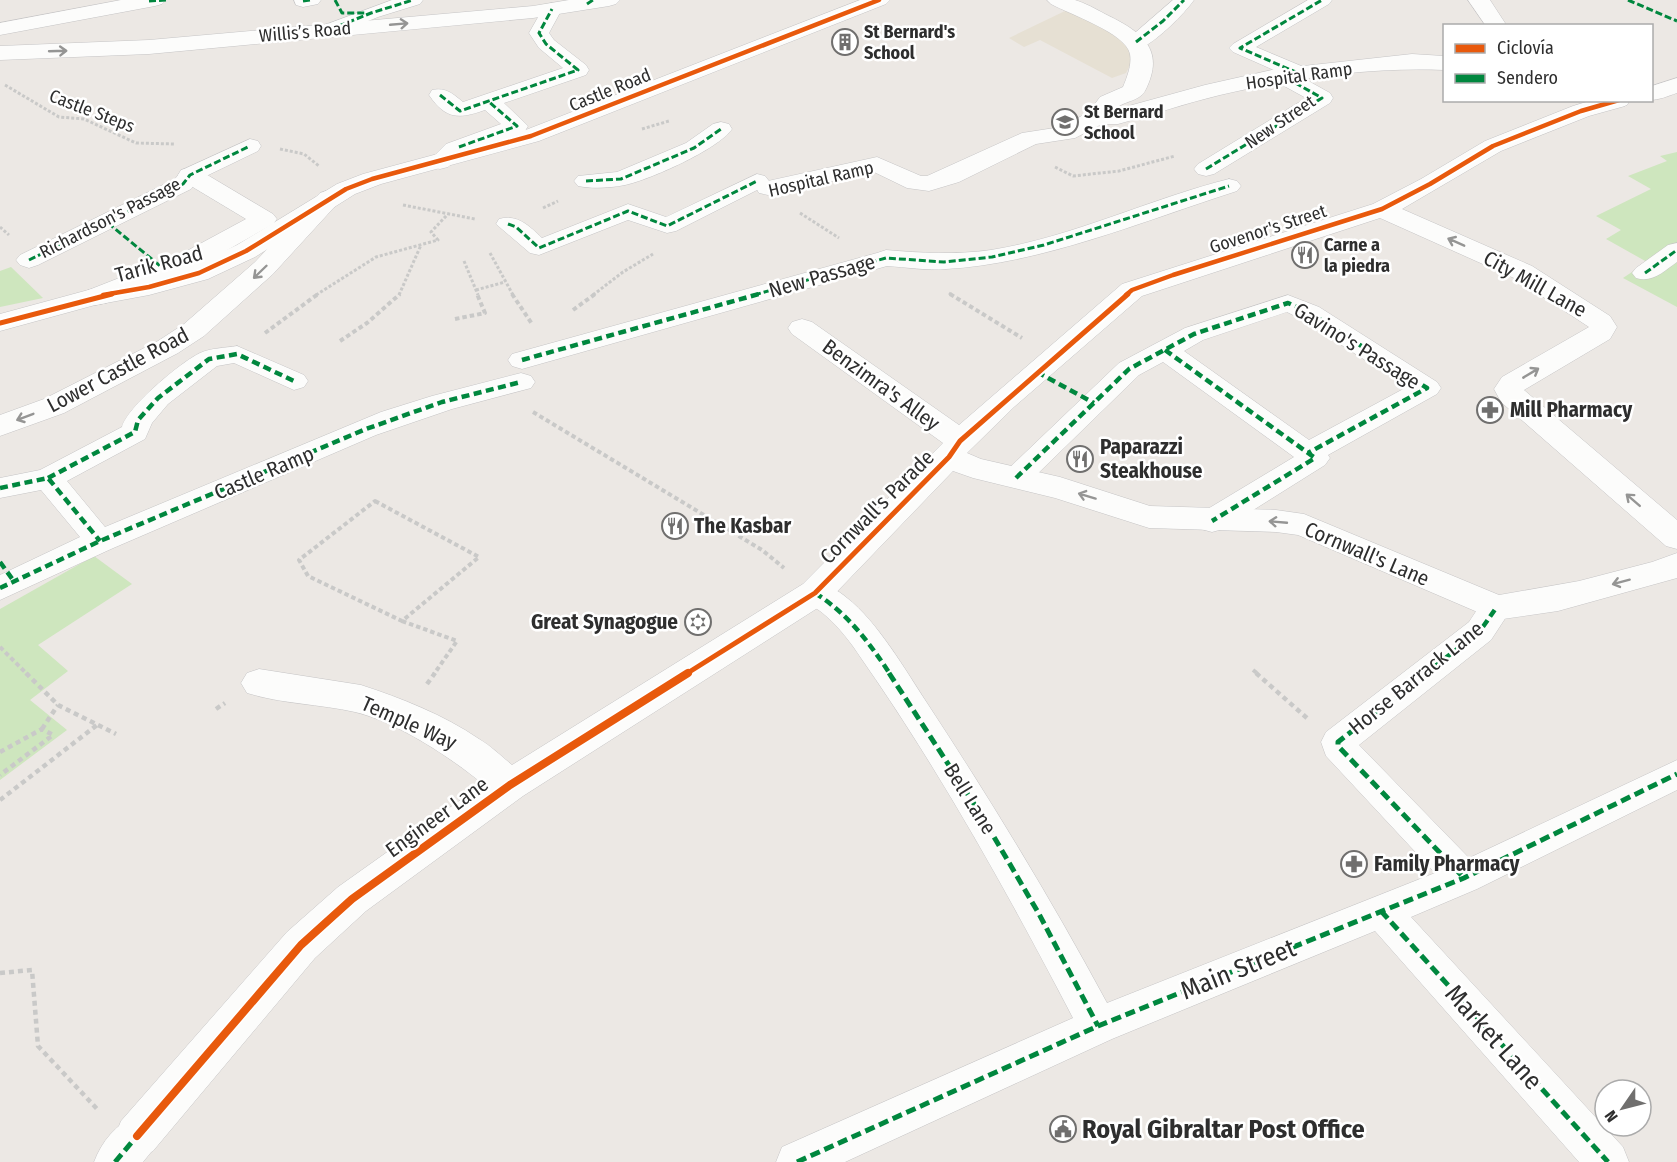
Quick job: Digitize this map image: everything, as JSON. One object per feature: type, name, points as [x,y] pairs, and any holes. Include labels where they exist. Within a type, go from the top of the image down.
[{"type":"street","points":[[0,29],[157,0]]},
{"type":"street","points":[[335,0],[342,13],[372,13]]},
{"type":"street","points":[[329,30],[413,0]]},
{"type":"street","name":"Willis’s Road","points":[[0,53],[149,47],[552,9],[609,0]]},
{"type":"street","name":"Castle Road","points":[[339,193],[523,139],[566,124],[732,56],[879,0]]},
{"type":"street","points":[[1058,0],[1126,32],[1136,42],[1143,61],[1133,91],[1108,102],[1098,117]]},
{"type":"street","points":[[1136,42],[1163,21],[1184,0]]},
{"type":"street","points":[[1290,74],[1240,48],[1322,0]]},
{"type":"street","points":[[1479,0],[1496,24]]},
{"type":"street","points":[[440,95],[460,111],[578,70],[546,44],[539,33],[552,9]]},
{"type":"street","name":"Hospital Ramp","points":[[763,184],[877,164],[916,183],[929,184],[950,177],[1030,138],[1067,133],[1098,117],[1118,117],[1202,93],[1290,74],[1412,61],[1443,63]]},
{"type":"street","name":"New Street","points":[[1206,169],[1322,98],[1290,74]]},
{"type":"street","points":[[1653,94],[1677,85]]},
{"type":"street","points":[[440,162],[454,149],[517,126],[489,101]]},
{"type":"street","name":"Govenor's Street","points":[[954,449],[1054,356],[1132,290],[1382,209],[1431,184],[1493,146],[1581,111],[1613,102]]},
{"type":"street","points":[[586,181],[621,179],[694,148],[721,129]]},
{"type":"street","name":"Richardson's Passage","points":[[29,260],[183,184],[190,175],[250,146]]},
{"type":"street","name":"Richardson's Passage","points":[[96,297],[192,259],[264,219],[190,175]]},
{"type":"street","points":[[508,224],[516,227],[539,248],[628,211],[667,226],[763,184]]},
{"type":"street","name":"New Passage","points":[[521,371],[886,258],[944,262],[993,257],[1044,245],[1229,186]]},
{"type":"street","name":"Tarik Road","points":[[1,323],[96,297],[149,287],[199,273],[246,251],[339,193]]},
{"type":"street","name":"Lower Castle Road","points":[[0,426],[54,406],[168,347],[194,330],[264,268],[339,193]]},
{"type":"street","name":"City Mill Lane","points":[[1382,209],[1523,272],[1600,322],[1603,327],[1600,333],[1512,384],[1509,389],[1511,395],[1677,538]]},
{"type":"street","points":[[1645,273],[1677,250]]},
{"type":"street","name":"Gavino's Passage","points":[[1016,478],[1130,369],[1194,334],[1288,303],[1310,314],[1427,388],[1308,453],[1315,458],[1212,521]]},
{"type":"street","name":"Benzimra's Alley","points":[[802,328],[954,449]]},
{"type":"street","points":[[1165,350],[1308,453]]},
{"type":"street","points":[[0,488],[48,478],[135,432],[138,420],[158,398],[209,359],[237,354],[294,381]]},
{"type":"street","name":"Castle Ramp","points":[[4,577],[100,541],[276,468],[345,436],[521,371]]},
{"type":"street","name":"Cornwall's Lane","points":[[954,449],[973,468],[1060,488],[1149,517],[1212,521],[1276,521],[1304,525],[1496,608],[1525,606],[1551,600],[1660,572],[1677,565]]},
{"type":"street","name":"Cornwall's Parade","points":[[815,593],[954,449]]},
{"type":"street","points":[[48,478],[100,541]]},
{"type":"street","name":"Engineer Lane","points":[[128,1147],[301,945],[352,898],[510,785],[815,593]]},
{"type":"street","name":"Bell Lane","points":[[815,593],[837,607],[879,656],[986,823],[1039,914],[1098,1026]]},
{"type":"street","name":"Horse Barrack Lane","points":[[1464,878],[1338,746],[1340,739],[1480,631],[1496,608]]},
{"type":"street","name":"Temple Way","points":[[259,683],[360,699],[404,716],[466,749],[510,785]]},
{"type":"street","name":"Main Street","points":[[797,1162],[1098,1026],[1464,878],[1677,774]]},
{"type":"street","name":"Market Lane","points":[[1381,912],[1608,1162]]},
{"type":"path","points":[[250,146],[294,150],[304,154],[328,174],[339,193],[447,215],[508,224]]},
{"type":"path","points":[[1073,176],[1119,171],[1186,153]]},
{"type":"path","points":[[763,184],[816,226],[833,233],[865,264]]},
{"type":"path","points":[[237,354],[332,283],[376,257],[438,240],[431,231],[447,215]]},
{"type":"path","points":[[340,341],[367,323],[399,295],[421,244]]},
{"type":"path","points":[[486,244],[505,282],[542,338],[541,346],[521,371]]},
{"type":"path","points":[[542,338],[583,301],[623,272],[654,254]]},
{"type":"path","points":[[910,260],[930,281],[1054,356]]},
{"type":"path","points":[[455,319],[485,312],[464,261]]},
{"type":"path","points":[[476,290],[505,282]]},
{"type":"path","points":[[532,412],[762,550],[815,593]]},
{"type":"path","points":[[402,621],[479,557],[375,501],[299,560],[308,576],[402,621],[457,641],[404,716]]},
{"type":"path","points":[[0,647],[58,705],[116,734]]},
{"type":"path","points":[[1253,670],[1338,746]]},
{"type":"path","points":[[0,752],[42,729],[58,705]]},
{"type":"path","points":[[0,800],[97,725]]},
{"type":"path","points":[[0,774],[53,735],[42,729]]},
{"type":"path","points":[[0,973],[32,970],[38,1046],[128,1147]]},
{"type":"shaded area","points":[[1067,10],[1120,37],[1129,46],[1131,63],[1126,73],[1112,78],[1040,40],[1024,47],[1009,38]]},
{"type":"green space","points":[[1677,152],[1677,307],[1623,278],[1647,262],[1606,239],[1621,230],[1596,216],[1651,189],[1628,176],[1667,161],[1660,156]]},
{"type":"green space","points":[[11,267],[43,298],[0,307],[0,271]]},
{"type":"green space","points":[[94,556],[132,584],[38,645],[68,671],[30,700],[67,730],[0,780],[0,609]]},
{"type":"marked path","points":[[149,1],[166,0]]},
{"type":"marked path","points":[[303,1],[311,0]]},
{"type":"marked path","points":[[335,0],[342,13],[365,13]]},
{"type":"marked path","points":[[329,30],[371,13],[413,0]]},
{"type":"marked path","points":[[587,4],[593,0]]},
{"type":"marked path","points":[[1136,42],[1163,21],[1184,0]]},
{"type":"marked path","points":[[1298,73],[1240,48],[1322,0]]},
{"type":"marked path","points":[[1628,0],[1677,21]]},
{"type":"marked path","points":[[440,95],[460,111],[578,70],[546,44],[539,33],[552,9]]},
{"type":"marked path","points":[[1206,169],[1322,98],[1283,76]]},
{"type":"marked path","points":[[459,147],[517,126],[488,101]]},
{"type":"marked path","points":[[586,181],[621,179],[694,148],[721,129]]},
{"type":"marked path","points":[[29,260],[183,184],[190,175],[250,146]]},
{"type":"marked path","points":[[508,224],[516,227],[539,248],[628,211],[667,226],[757,181]]},
{"type":"marked path","points":[[522,360],[886,258],[944,262],[992,257],[1044,245],[1229,186]]},
{"type":"marked path","points":[[108,223],[165,270]]},
{"type":"marked path","points":[[1645,273],[1677,250]]},
{"type":"marked path","points":[[1016,478],[1129,369],[1194,334],[1288,303],[1310,313],[1427,388],[1308,453]]},
{"type":"marked path","points":[[1165,350],[1315,458],[1212,521]]},
{"type":"marked path","points":[[48,478],[135,432],[138,420],[158,398],[209,359],[237,354],[294,381]]},
{"type":"marked path","points":[[1037,372],[1094,403]]},
{"type":"marked path","points":[[0,588],[100,541],[391,419],[442,402],[521,382]]},
{"type":"marked path","points":[[0,488],[48,478],[100,541]]},
{"type":"marked path","points":[[0,562],[13,580]]},
{"type":"marked path","points":[[815,593],[837,607],[872,647],[980,813],[1039,914],[1098,1026]]},
{"type":"marked path","points":[[1464,878],[1338,746],[1338,742],[1480,631],[1496,608]]},
{"type":"marked path","points":[[797,1162],[1098,1026],[1464,878],[1677,774]]},
{"type":"marked path","points":[[1381,911],[1608,1162]]},
{"type":"marked path","points":[[115,1162],[137,1136]]},
{"type":"cycle path","points":[[0,323],[92,297],[149,287],[199,273],[246,251],[346,189],[372,179],[531,136],[879,0]]},
{"type":"cycle path","points":[[137,1136],[301,945],[352,899],[510,785],[815,593],[949,457],[960,441],[1132,290],[1382,209],[1430,184],[1493,146],[1581,111],[1612,102]]},
{"type":"place","name":"St Bernard's School","points":[[845,42]]},
{"type":"place","name":"St Bernard School","points":[[1065,122]]},
{"type":"place","name":"Carne a la piedra","points":[[1305,255]]},
{"type":"place","name":"Mill Pharmacy","points":[[1490,410]]},
{"type":"place","name":"Paparazzi Steakhouse","points":[[1080,459]]},
{"type":"place","name":"The Kasbar","points":[[675,526]]},
{"type":"place","name":"Great Synagogue","points":[[698,622]]},
{"type":"place","name":"Family Pharmacy","points":[[1354,864]]},
{"type":"place","name":"Royal Gibraltar Post Office","points":[[1063,1129]]}]
